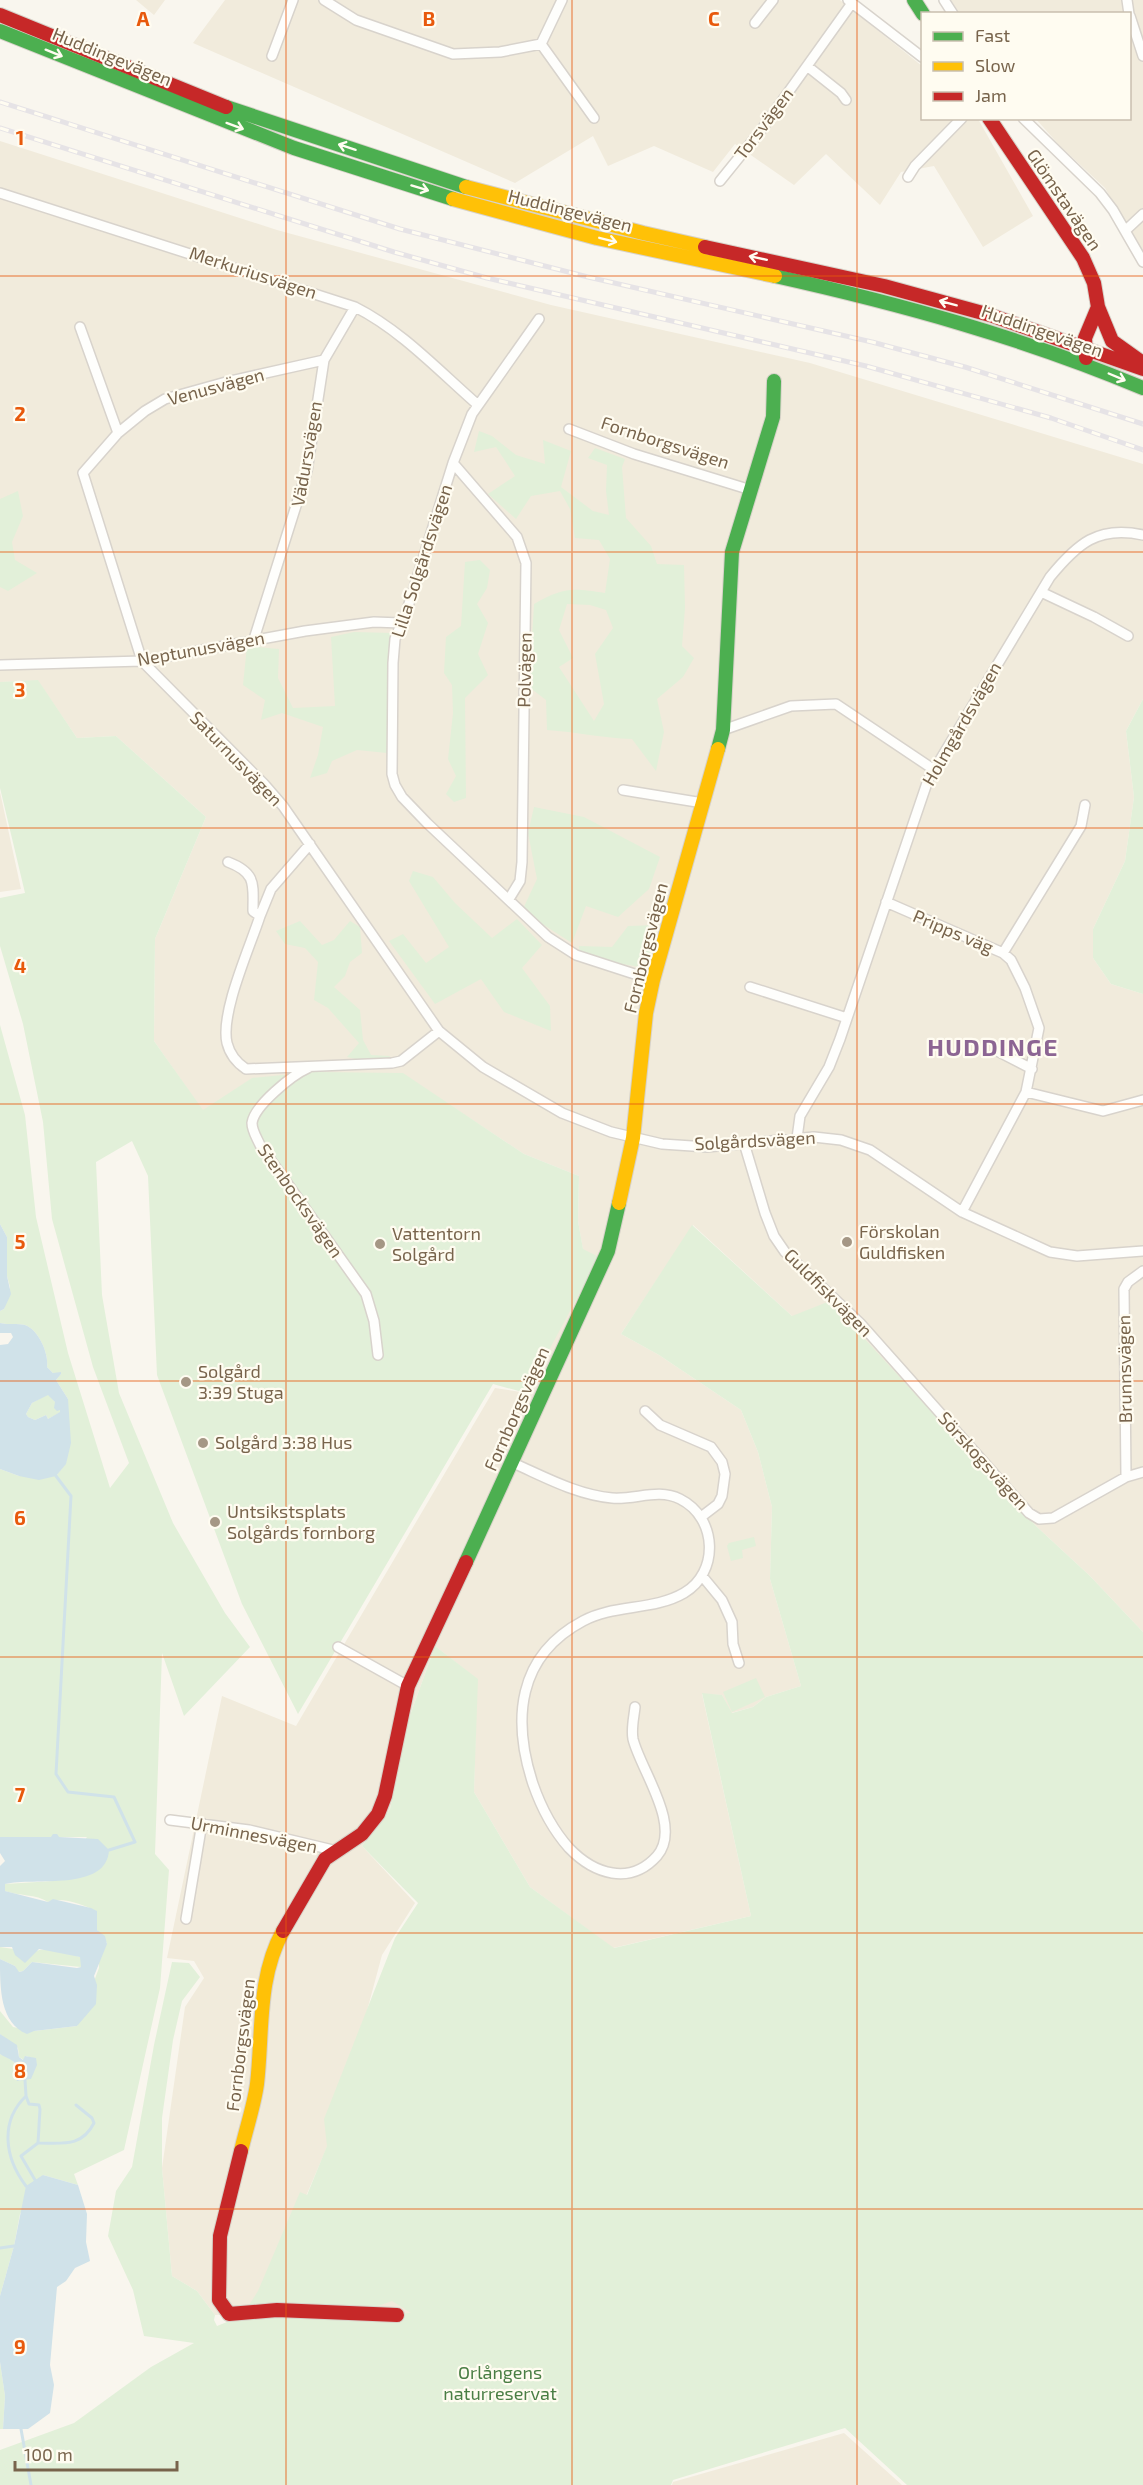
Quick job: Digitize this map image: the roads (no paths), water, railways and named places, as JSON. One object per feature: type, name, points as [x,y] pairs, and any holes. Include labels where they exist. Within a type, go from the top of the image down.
[{"type":"main road","name":"Huddingevägen","points":[[0,15],[217,104],[472,189],[643,232],[884,286],[990,315],[1143,369]]},
{"type":"main road","name":"Huddingevägen","points":[[0,31],[224,122],[339,163],[459,201],[612,241],[915,309],[1002,335],[1092,366],[1143,388]]},
{"type":"main road","name":"Glömstavägen","points":[[990,120],[1083,258],[1094,283],[1098,307],[1112,341],[1143,363]]},
{"type":"main road","points":[[1092,366],[1083,346],[1088,327],[1098,307]]},
{"type":"main road","name":"Fornborgsvägen","points":[[397,2315],[251,2311],[229,2314],[219,2300],[220,2236],[257,2085],[262,1994],[279,1940],[309,1882],[325,1859],[362,1834],[378,1814],[385,1796],[408,1686],[513,1463],[608,1251],[633,1138],[646,1013],[653,980],[723,730],[732,552],[773,417],[774,381]]},
{"type":"street","points":[[272,56],[294,0]]},
{"type":"street","points":[[324,0],[356,20],[453,54],[500,52],[541,44]]},
{"type":"street","points":[[541,44],[562,0]]},
{"type":"street","points":[[754,23],[773,0]]},
{"type":"street","points":[[944,0],[949,12]]},
{"type":"street","points":[[850,1],[921,56]]},
{"type":"street","name":"Torsvägen","points":[[720,181],[762,129],[850,1]]},
{"type":"street","points":[[1131,21],[1143,56]]},
{"type":"street","points":[[541,44],[594,118]]},
{"type":"street","points":[[807,66],[841,93],[846,100]]},
{"type":"street","points":[[908,177],[915,166],[960,120]]},
{"type":"street","points":[[1025,120],[1101,193],[1126,230],[1143,262]]},
{"type":"street","name":"Merkuriusvägen","points":[[0,193],[354,307],[371,315],[389,328],[478,405]]},
{"type":"street","points":[[1126,230],[1143,214]]},
{"type":"street","name":"Vädursvägen","points":[[254,639],[307,471],[324,360],[354,307]]},
{"type":"street","name":"Lilla Solgårdsvägen","points":[[539,319],[472,414],[453,463],[408,610],[395,639],[392,765],[395,785],[402,797],[427,824],[548,937],[570,952],[653,980]]},
{"type":"street","points":[[80,327],[118,433]]},
{"type":"street","name":"Venusvägen","points":[[86,467],[118,433],[145,411],[165,399],[226,382],[324,360]]},
{"type":"street","name":"Fornborgsvägen","points":[[569,429],[634,454],[751,490]]},
{"type":"street","name":"Polvägen","points":[[453,463],[517,537],[526,563],[522,862],[520,882],[509,899]]},
{"type":"street","name":"Saturnusvägen","points":[[86,467],[83,473],[84,482],[142,661],[283,806],[439,1031]]},
{"type":"street","name":"Holmgårdsvägen","points":[[797,1138],[800,1116],[829,1067],[933,769],[1041,592],[1060,566],[1073,552],[1092,538],[1117,532],[1143,535]]},
{"type":"street","points":[[1041,592],[1128,636]]},
{"type":"street","name":"Neptunusvägen","points":[[0,665],[142,661],[254,639],[374,622],[401,623]]},
{"type":"street","points":[[723,730],[791,706],[836,704],[933,769]]},
{"type":"street","points":[[623,790],[703,803]]},
{"type":"street","points":[[1004,953],[1081,826],[1085,805]]},
{"type":"street","name":"Stenbocksvägen","points":[[310,844],[271,889],[260,916],[229,1010],[226,1026],[230,1052],[236,1061],[246,1069],[401,1061],[439,1031]]},
{"type":"street","points":[[228,862],[249,877],[255,892],[254,911],[260,916]]},
{"type":"street","name":"Pripps väg","points":[[886,902],[1004,953],[1011,960],[1025,988],[1039,1028],[1026,1092],[962,1212]]},
{"type":"street","points":[[750,987],[847,1018]]},
{"type":"street","name":"Solgårdsvägen","points":[[439,1031],[483,1067],[561,1113],[633,1138],[662,1144],[707,1147],[828,1137],[860,1145],[962,1212],[1036,1247],[1063,1255],[1099,1256],[1143,1251]]},
{"type":"street","points":[[999,1052],[1032,1069]]},
{"type":"street","name":"Stenbocksvägen","points":[[312,1067],[298,1073],[284,1084],[260,1108],[252,1122],[253,1129],[260,1145],[366,1294],[374,1321],[378,1355]]},
{"type":"street","points":[[1026,1092],[1103,1112],[1143,1100]]},
{"type":"street","name":"Guldfiskvägen","points":[[744,1143],[765,1213],[779,1244],[876,1341]]},
{"type":"street","name":"Brunnsvägen","points":[[1126,1477],[1124,1289],[1128,1282],[1143,1271]]},
{"type":"street","name":"Sörskogsvägen","points":[[876,1341],[1033,1516],[1045,1520],[1060,1516],[1126,1477],[1143,1472]]},
{"type":"street","points":[[645,1411],[660,1425],[711,1447],[722,1462],[725,1474],[722,1496],[718,1504],[701,1516]]},
{"type":"street","points":[[513,1463],[575,1491],[614,1498],[659,1494],[672,1496],[681,1500],[701,1516],[707,1531],[710,1548],[703,1577],[691,1589],[667,1601],[614,1610],[583,1620],[554,1641],[537,1661],[526,1685],[522,1701],[522,1735],[529,1771],[545,1812],[574,1853],[596,1869],[609,1874],[632,1872],[644,1867],[659,1854],[663,1845],[664,1820],[633,1738],[635,1707]]},
{"type":"street","points":[[703,1577],[725,1605],[732,1622],[733,1644],[739,1664]]},
{"type":"street","points":[[338,1647],[408,1686]]},
{"type":"street","name":"Urminnesvägen","points":[[170,1820],[249,1830],[337,1851]]},
{"type":"street","points":[[186,1919],[202,1823]]},
{"type":"waterway","points":[[56,1476],[71,1496],[56,1774],[68,1792],[114,1797],[135,1842],[109,1850]]},
{"type":"waterway","points":[[25,2080],[26,2096],[12,2117],[8,2140],[13,2163],[26,2186]]},
{"type":"waterway","points":[[26,2096],[29,2104],[39,2105],[40,2109],[38,2143],[21,2156],[35,2180]]},
{"type":"waterway","points":[[39,2143],[71,2142],[78,2140],[89,2131],[94,2123],[92,2118],[76,2105]]},
{"type":"waterway","points":[[0,2248],[14,2246]]},
{"type":"waterway","points":[[21,2429],[31,2485]]},
{"type":"railway","points":[[0,102],[400,229],[588,277],[872,342],[965,367],[1143,424]]},
{"type":"railway","points":[[0,128],[394,252],[487,278],[866,366],[1051,418],[1143,450]]},
{"type":"place","name":"Förskolan Guldfisken","points":[[847,1242]]},
{"type":"place","name":"Vattentorn Solgård","points":[[380,1244]]},
{"type":"place","name":"Solgård 3:39 Stuga","points":[[186,1382]]},
{"type":"place","name":"Solgård 3:38 Hus","points":[[203,1443]]},
{"type":"place","name":"Untsikstsplats Solgårds fornborg","points":[[215,1522]]},
{"type":"district","name":"HUDDINGE","points":[[993,1048]]},
{"type":"park label","name":"Orlångens naturreservat","points":[[500,2383]]}]
